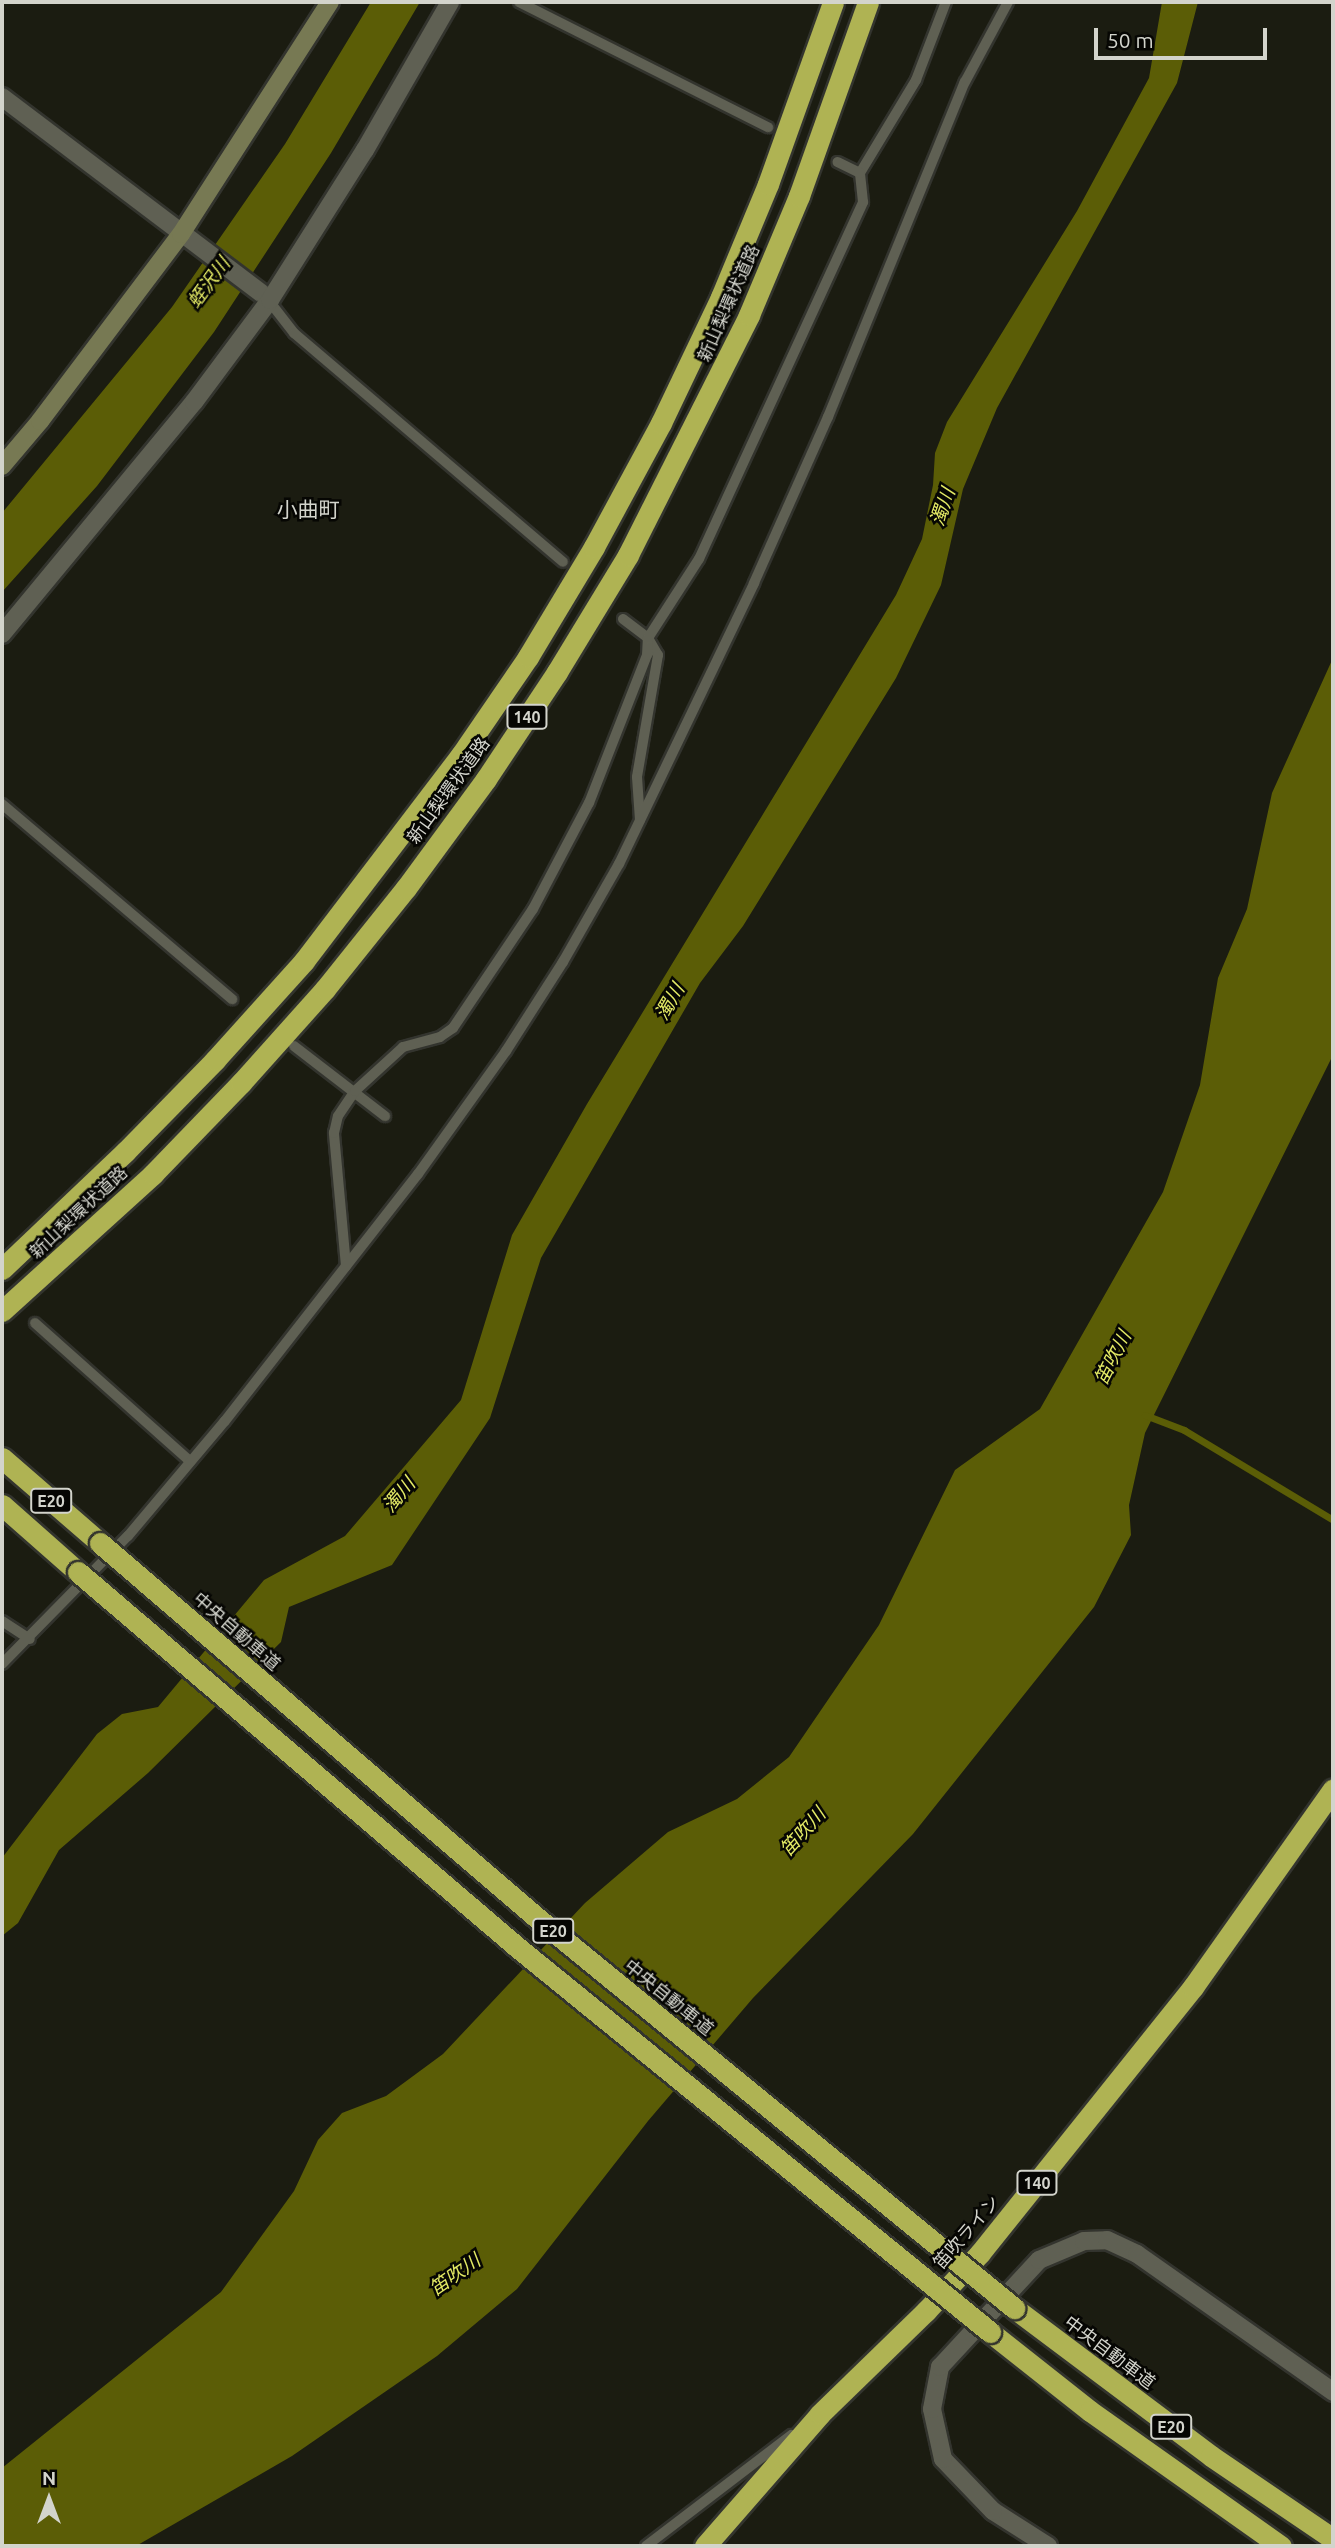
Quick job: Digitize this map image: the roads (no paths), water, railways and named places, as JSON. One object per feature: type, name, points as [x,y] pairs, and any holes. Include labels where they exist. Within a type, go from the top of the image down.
[{"type":"highway","name":"新山梨環状道路","points":[[2,1269],[125,1152],[215,1060],[304,961],[460,755],[528,657],[594,547],[661,423],[721,297],[768,184],[833,2]]},
{"type":"highway","name":"新山梨環状道路","points":[[2,1311],[153,1174],[241,1083],[325,989],[414,877],[486,779],[557,672],[628,555],[749,315],[799,196],[868,2]]},
{"type":"highway","name":"中央自動車道","points":[[2,1458],[536,1917],[1014,2308],[1211,2456],[1333,2539]]},
{"type":"highway","name":"E20","points":[[2,1505],[517,1947],[990,2332],[1090,2411],[1281,2546]]},
{"type":"highway","name":"笛吹ライン","points":[[705,2546],[820,2414],[926,2311],[997,2233],[1193,1987],[1333,1789]]},
{"type":"highway","points":[[990,2332],[1029,2372],[1094,2428],[1257,2546]]},
{"type":"street","points":[[2,466],[185,237],[330,2]]},
{"type":"street","points":[[2,634],[194,402],[365,150],[450,2]]},
{"type":"street","points":[[2,97],[265,297]]},
{"type":"street","points":[[1048,2546],[993,2511],[943,2459],[932,2409],[940,2367],[1039,2260],[1084,2241],[1107,2240],[1137,2254],[1333,2392]]},
{"type":"lane","points":[[519,2],[768,127]]},
{"type":"lane","points":[[346,1266],[334,1133],[338,1116],[355,1091],[403,1047],[440,1037],[453,1028],[533,909],[589,803],[648,655],[648,638],[699,559],[863,202],[860,173],[916,80],[946,2]]},
{"type":"lane","points":[[2,1664],[30,1639],[128,1536],[225,1421],[418,1174],[506,1051],[563,962],[640,821],[754,583],[828,417],[965,82],[1008,2]]},
{"type":"lane","points":[[837,162],[860,173]]},
{"type":"lane","points":[[265,297],[295,333],[563,562]]},
{"type":"lane","points":[[623,619],[648,638],[658,655],[636,777],[640,821]]},
{"type":"lane","points":[[2,804],[232,999]]},
{"type":"lane","points":[[295,1046],[386,1116]]},
{"type":"lane","points":[[35,1324],[190,1461]]},
{"type":"lane","points":[[2,1621],[30,1639]]},
{"type":"lane","points":[[646,2546],[820,2414]]},
{"type":"water","name":"蛭沢川","points":[[371,2],[420,2],[331,153],[214,332],[97,486],[2,592],[2,513],[172,307],[285,144]]},
{"type":"water","name":"濁川","points":[[1162,2],[1198,2],[1177,83],[997,408],[963,489],[941,585],[896,678],[743,926],[700,983],[541,1258],[490,1418],[392,1565],[289,1607],[281,1642],[148,1773],[59,1850],[18,1923],[2,1936],[2,1858],[97,1734],[122,1714],[158,1707],[264,1580],[345,1536],[461,1400],[512,1235],[587,1104],[896,595],[922,539],[933,485],[935,453],[947,422],[1077,211],[1149,78]]},
{"type":"water","name":"笛吹川","points":[[1333,658],[1333,1055],[1145,1433],[1129,1505],[1131,1535],[1094,1607],[913,1834],[753,1998],[648,2121],[517,2289],[437,2356],[292,2456],[136,2546],[2,2546],[2,2468],[221,2292],[294,2191],[318,2140],[342,2113],[386,2096],[443,2054],[585,1903],[668,1832],[737,1799],[789,1757],[879,1625],[955,1470],[1040,1409],[1163,1192],[1200,1085],[1218,978],[1247,909],[1272,793]]},
{"type":"waterway","points":[[1145,1415],[1184,1430],[1333,1520]]},
{"type":"district","name":"小曲町","points":[[308,509]]}]
